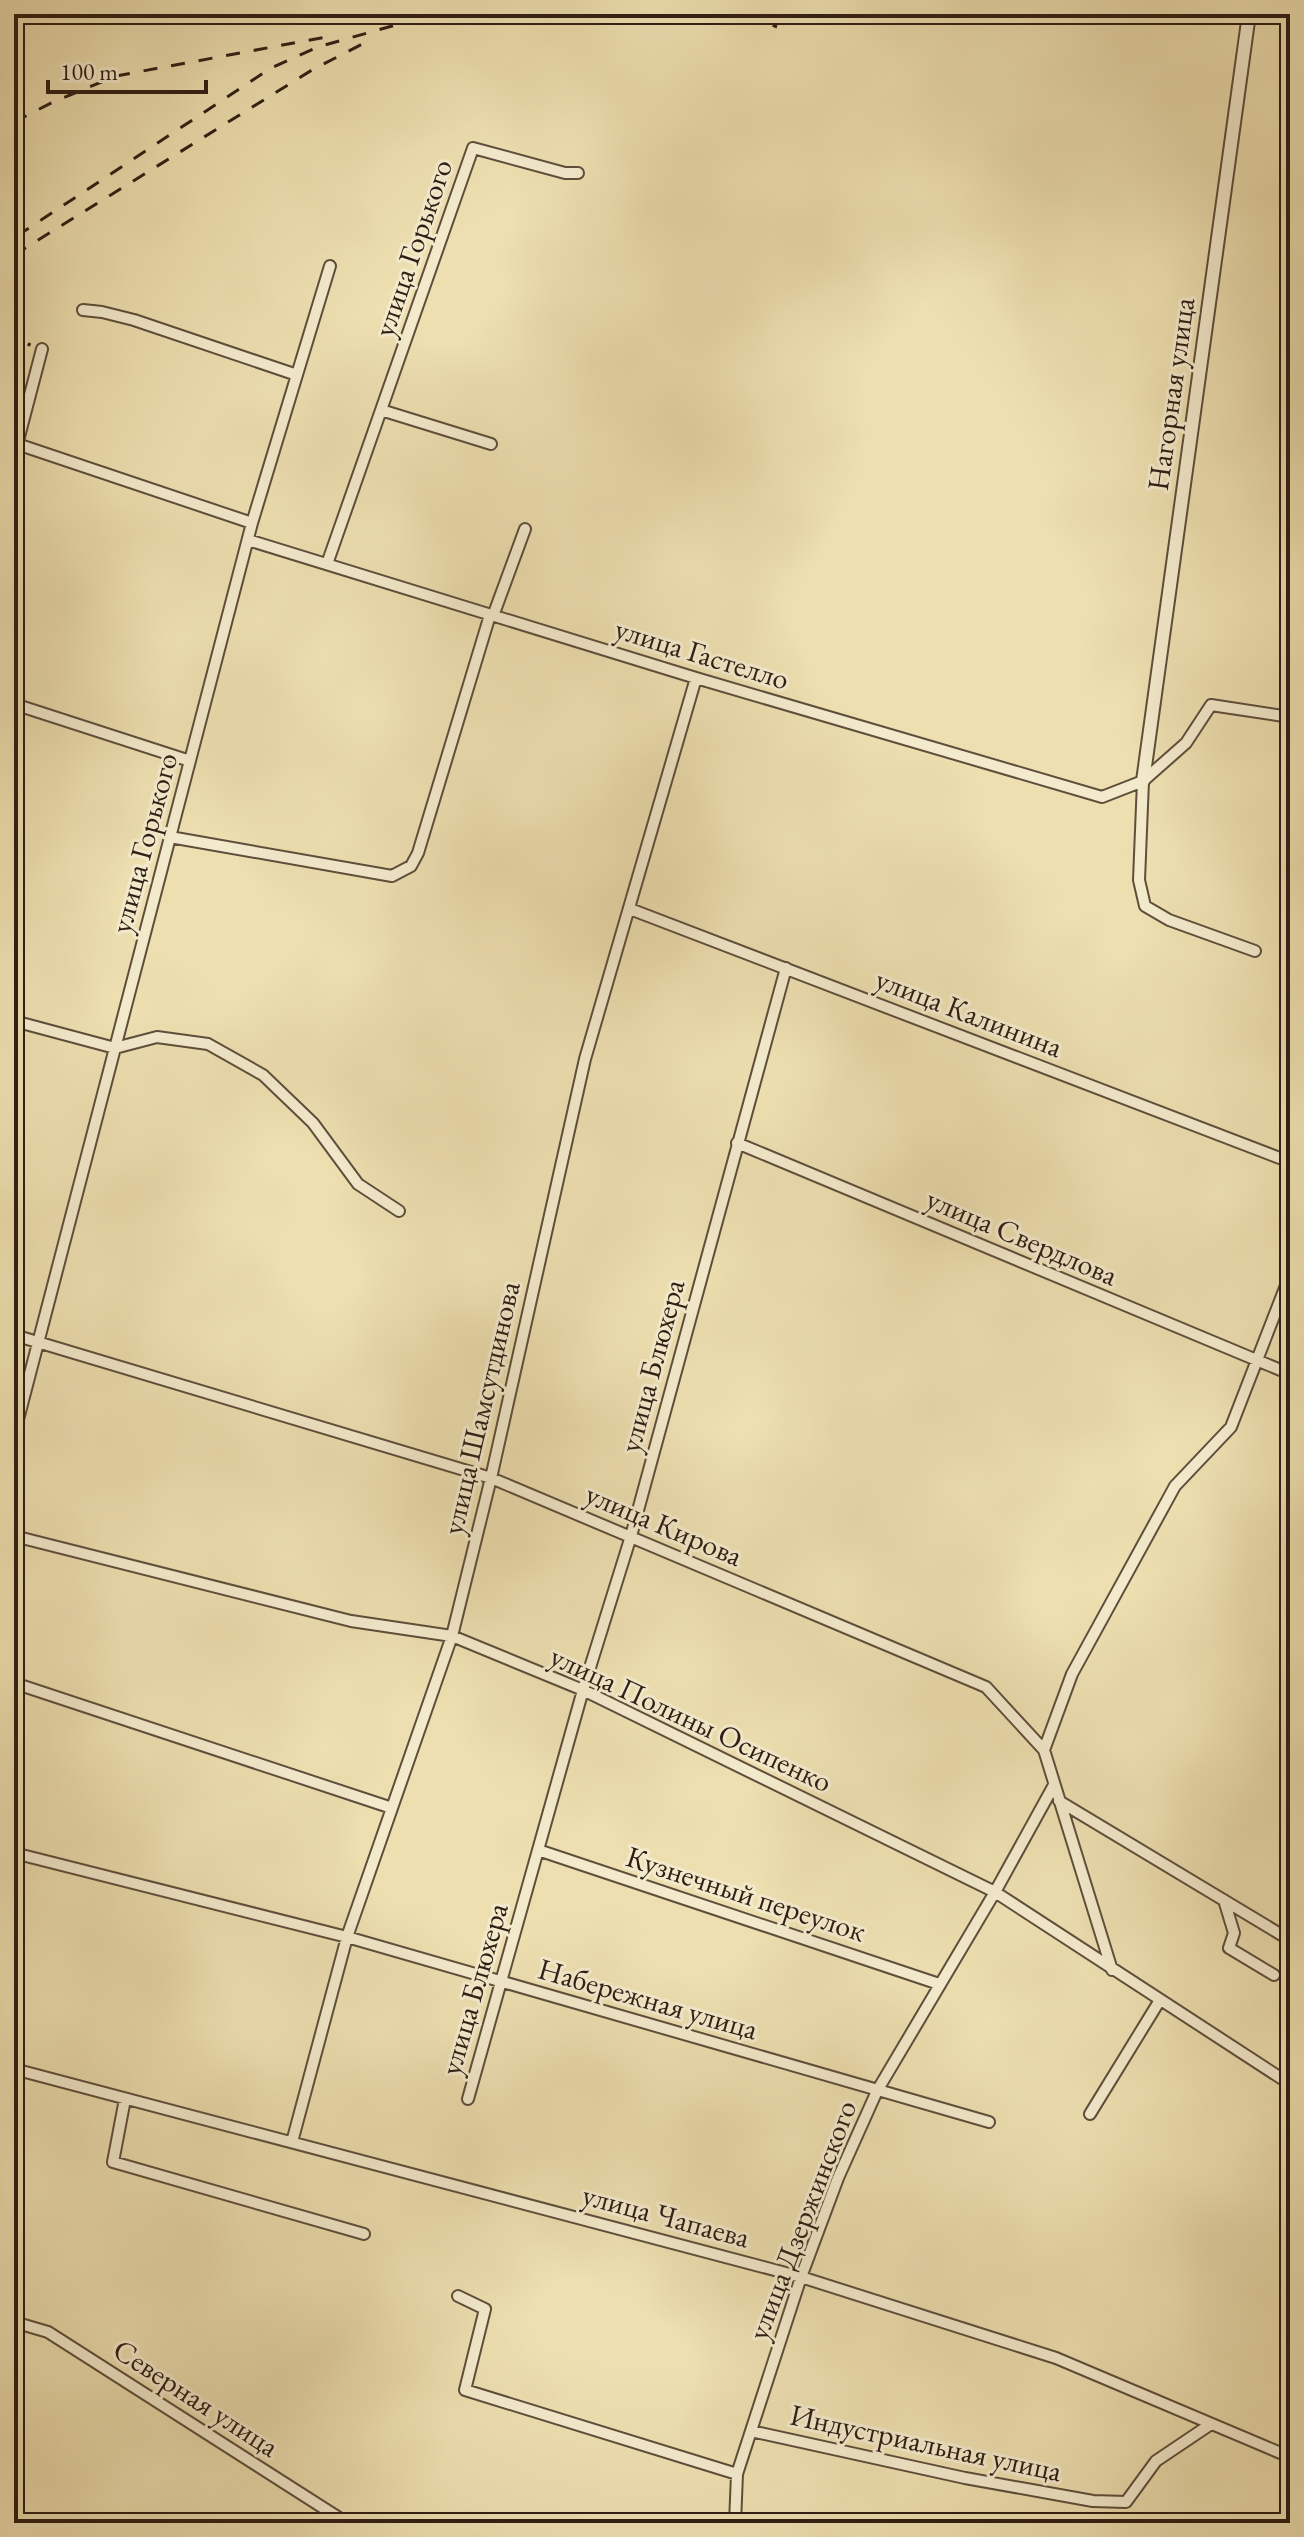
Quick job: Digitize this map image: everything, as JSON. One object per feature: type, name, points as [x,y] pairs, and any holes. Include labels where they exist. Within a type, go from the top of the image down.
[{"type":"street","name":"Нагорная улица","points":[[1143,781],[1249,14]]},
{"type":"street","name":"улица Горького","points":[[327,564],[473,148],[565,173],[578,173]]},
{"type":"street","name":"улица Горького","points":[[14,1435],[252,523],[330,266]]},
{"type":"street","points":[[83,310],[134,320],[297,375]]},
{"type":"street","points":[[14,456],[42,349]]},
{"type":"street","points":[[381,410],[491,444]]},
{"type":"street","points":[[17,444],[252,523]]},
{"type":"street","points":[[170,837],[392,876],[411,866],[418,853],[491,615],[525,529]]},
{"type":"street","name":"улица Гастелло","points":[[248,540],[696,678],[1102,797],[1143,781],[1186,743],[1211,705],[1290,717]]},
{"type":"street","name":"улица Шамсутдинова","points":[[292,2142],[347,1937],[452,1636],[491,1478],[585,1059],[696,678]]},
{"type":"street","points":[[14,704],[190,761]]},
{"type":"street","points":[[1143,781],[1139,880],[1145,906],[1169,920],[1255,951]]},
{"type":"street","name":"улица Калинина","points":[[630,909],[1290,1162]]},
{"type":"street","name":"улица Блюхера","points":[[468,2099],[583,1690],[631,1536],[786,968]]},
{"type":"street","points":[[14,1021],[115,1048],[157,1037],[208,1044],[263,1075],[313,1123],[358,1184],[399,1211]]},
{"type":"street","name":"улица Свердлова","points":[[737,1143],[1290,1374]]},
{"type":"street","points":[[1044,1750],[1072,1674],[1167,1499],[1175,1486],[1231,1427],[1290,1275]]},
{"type":"street","name":"улица Кирова","points":[[14,1335],[491,1478],[986,1687],[1044,1750],[1112,1970]]},
{"type":"street","name":"улица Полины Осипенко","points":[[14,1536],[351,1621],[452,1636],[583,1690],[995,1892],[1290,2084]]},
{"type":"street","points":[[14,1683],[392,1808]]},
{"type":"street","name":"улица Дзержинского","points":[[735,2523],[737,2474],[801,2277],[838,2178],[877,2091],[995,1892],[1054,1785]]},
{"type":"street","points":[[1059,1801],[1290,1940]]},
{"type":"street","name":"Кузнечный переулок","points":[[538,1850],[939,1984]]},
{"type":"street","name":"Набережная улица","points":[[14,1853],[347,1937],[989,2122]]},
{"type":"street","points":[[1224,1900],[1234,1933],[1229,1948],[1274,1975]]},
{"type":"street","points":[[1090,2114],[1160,2000]]},
{"type":"street","name":"улица Чапаева","points":[[14,2069],[801,2277],[1056,2358],[1290,2457]]},
{"type":"street","points":[[125,2099],[113,2162],[364,2234]]},
{"type":"street","points":[[458,2296],[485,2309],[465,2390],[737,2474]]},
{"type":"street","name":"Северная улица","points":[[14,2322],[48,2332],[347,2523]]},
{"type":"street","name":"Индустриальная улица","points":[[751,2431],[965,2478],[1093,2501],[1126,2502],[1156,2461],[1211,2424]]},
{"type":"railway","points":[[246,14],[403,14]]},
{"type":"railway","points":[[17,236],[271,68],[318,47],[406,22],[454,14]]},
{"type":"railway","points":[[747,14],[777,27]]},
{"type":"railway","points":[[14,122],[116,76],[326,37]]},
{"type":"railway","points":[[14,255],[312,70],[370,40]]},
{"type":"railway","points":[[14,370],[30,343]]}]
